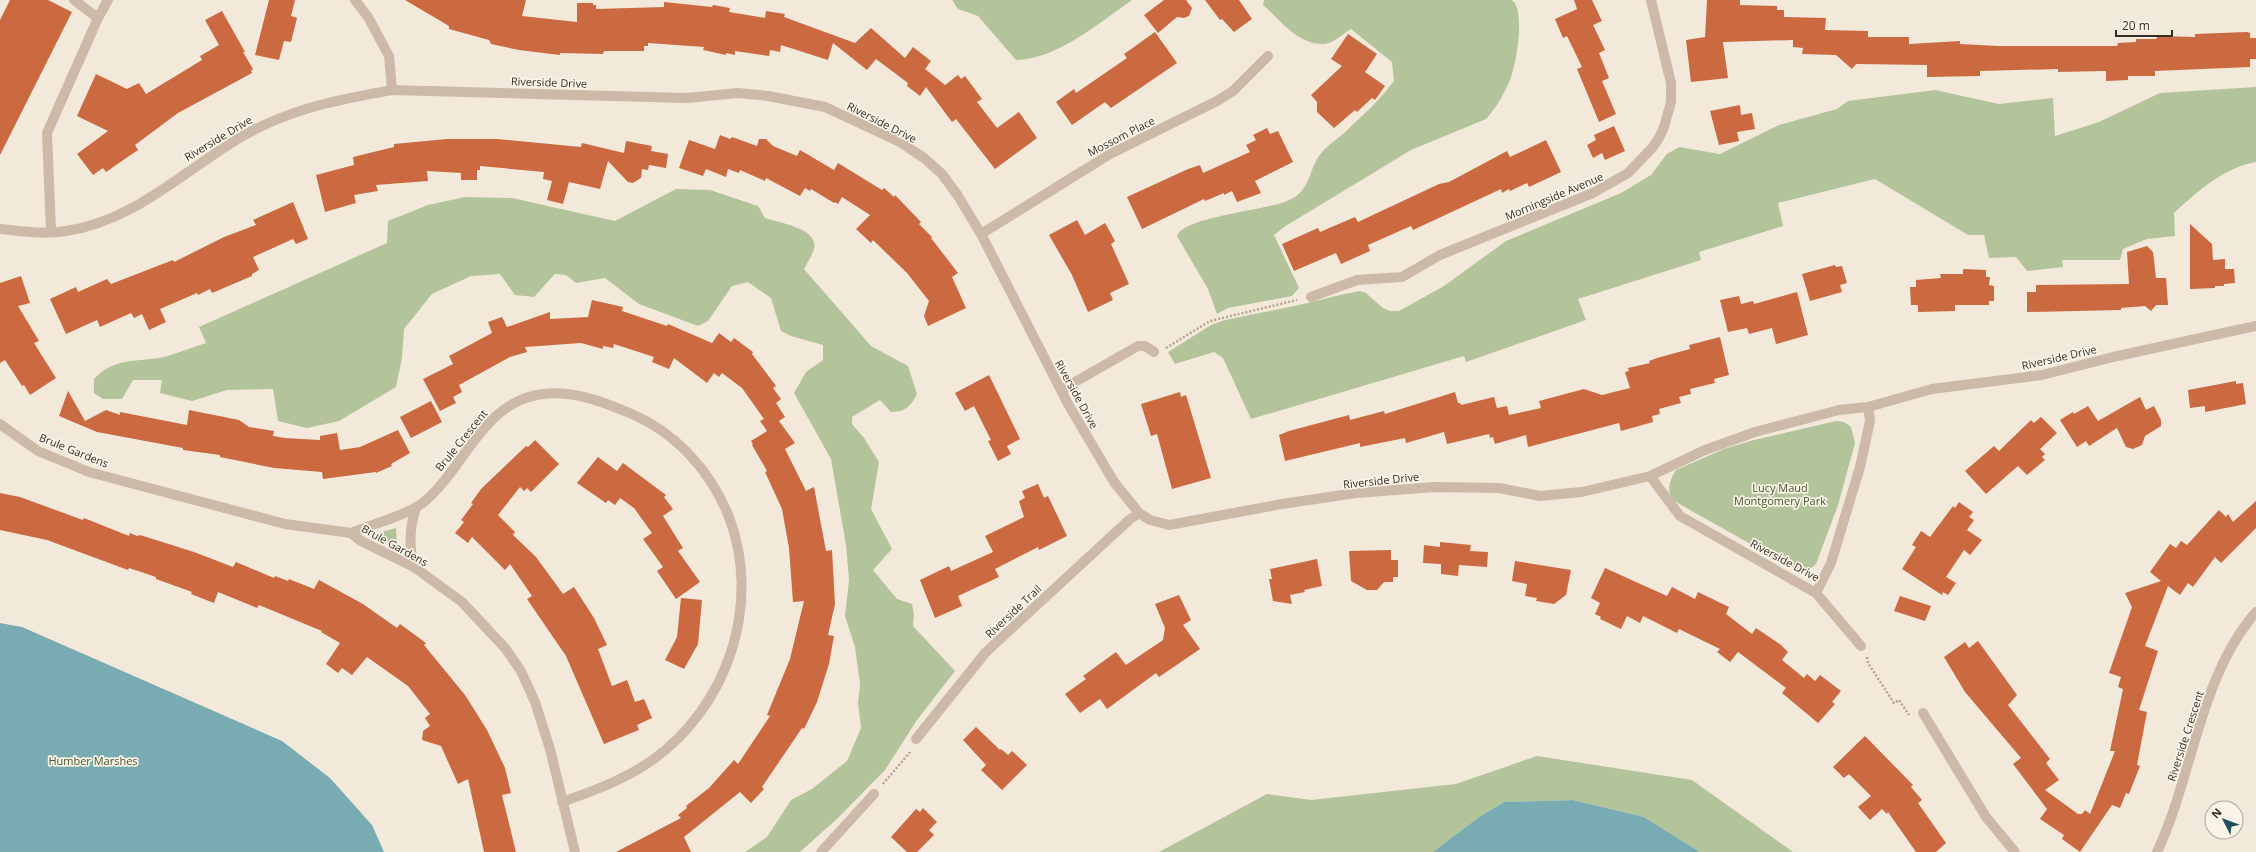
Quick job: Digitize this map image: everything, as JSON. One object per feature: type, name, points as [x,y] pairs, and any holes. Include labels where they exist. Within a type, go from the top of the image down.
[{"type":"street","points":[[74,0],[98,18]]},
{"type":"street","points":[[51,232],[47,134],[98,18],[108,0]]},
{"type":"street","points":[[354,0],[368,17],[389,56],[392,90]]},
{"type":"street","name":"Morningside Avenue","points":[[1311,297],[1357,280],[1402,277],[1440,254],[1593,194],[1628,173],[1653,147],[1659,138],[1664,127],[1671,102],[1671,83],[1651,0]]},
{"type":"street","name":"Mossom Place","points":[[981,234],[1110,154],[1217,102],[1233,91],[1268,56]]},
{"type":"street","name":"Riverside Drive","points":[[0,229],[51,232],[67,231],[104,222],[164,189],[191,168],[261,126],[286,115],[359,95],[392,90],[454,93],[687,98],[738,93],[807,102],[844,115],[900,142],[924,158],[942,174],[958,196],[981,234],[1060,390],[1114,482],[1139,512],[1150,520],[1169,525],[1238,511],[1356,493],[1436,487],[1499,488],[1540,496],[1561,495],[1609,487],[1650,476],[1705,450],[1754,432],[1839,410],[1868,407],[1932,389],[2042,375],[2113,357],[2256,326]]},
{"type":"street","points":[[1060,390],[1138,346],[1145,346],[1154,352]]},
{"type":"street","name":"Brule Crescent","points":[[351,533],[416,508],[438,488],[489,421],[502,410],[514,403],[544,394],[565,394],[590,399],[646,419],[668,434],[691,455],[710,480],[722,500],[732,527],[741,560],[743,602],[729,663],[717,686],[686,728],[652,760],[624,777],[562,802]]},
{"type":"street","name":"Riverside Drive","points":[[1650,476],[1680,516],[1816,593],[1832,563],[1860,467],[1870,421],[1868,407]]},
{"type":"street","name":"Brule Gardens","points":[[0,424],[38,451],[89,472],[285,524],[351,533],[361,541],[414,567],[462,602],[485,624],[506,648],[521,671],[535,702],[550,749],[575,852]]},
{"type":"street","points":[[414,567],[410,550],[410,533],[416,508]]},
{"type":"street","name":"Riverside Trail","points":[[914,744],[986,652],[1139,512]]},
{"type":"street","points":[[1816,593],[1861,646]]},
{"type":"street","name":"Riverside Crescent","points":[[2157,852],[2172,814],[2209,697],[2236,639],[2256,612]]},
{"type":"street","points":[[1923,713],[1986,817],[2015,852]]},
{"type":"street","points":[[821,852],[874,794]]},
{"type":"path","points":[[1167,347],[1210,322],[1311,297]]},
{"type":"path","points":[[1861,646],[1867,656],[1868,663],[1894,703],[1900,700],[1912,720]]},
{"type":"path","points":[[893,773],[914,744]]},
{"type":"green space","points":[[952,0],[1132,0],[1092,29],[1062,47],[1046,54],[1016,60],[978,16],[958,9]]},
{"type":"green space","points":[[1264,0],[1512,0],[1516,6],[1518,15],[1519,26],[1517,51],[1508,85],[1496,106],[1486,119],[1411,150],[1284,227],[1274,235],[1299,288],[1292,296],[1228,308],[1217,314],[1208,289],[1177,236],[1183,229],[1209,219],[1277,204],[1295,197],[1308,182],[1315,163],[1321,153],[1370,108],[1394,81],[1392,62],[1351,29],[1335,40],[1324,44],[1306,40],[1290,30],[1263,5]]},
{"type":"green space","points":[[2256,87],[2256,162],[2233,169],[2222,175],[2202,189],[2174,213],[2175,236],[2147,239],[2123,249],[2120,260],[2062,260],[2063,267],[2027,271],[2016,257],[1989,258],[1984,235],[1968,235],[1875,179],[1778,203],[1783,226],[1699,252],[1701,260],[1578,299],[1586,320],[1466,362],[1464,356],[1251,419],[1223,358],[1214,352],[1175,364],[1168,352],[1211,325],[1225,320],[1360,291],[1366,293],[1383,308],[1390,311],[1399,311],[1444,286],[1506,241],[1621,193],[1651,175],[1667,154],[1679,147],[1720,154],[1779,125],[1837,109],[1848,101],[1935,90],[1999,104],[2053,98],[2055,136],[2099,122],[2160,93]]},
{"type":"green space","points":[[676,189],[710,190],[758,206],[765,218],[788,224],[804,231],[810,236],[814,242],[814,249],[804,269],[871,346],[908,366],[917,394],[907,408],[896,412],[891,412],[880,400],[852,417],[852,424],[864,438],[879,462],[871,509],[892,549],[873,570],[897,599],[912,604],[914,614],[913,626],[955,671],[917,720],[885,770],[838,818],[800,852],[745,852],[767,837],[791,800],[812,789],[847,761],[861,728],[858,703],[860,684],[855,647],[845,616],[849,580],[846,545],[831,459],[794,393],[806,372],[823,360],[823,345],[791,336],[781,331],[771,298],[748,282],[732,286],[708,321],[698,326],[639,304],[605,278],[576,283],[566,275],[555,274],[534,297],[515,295],[500,274],[471,276],[432,294],[404,329],[402,358],[396,387],[339,421],[307,428],[278,421],[273,389],[227,390],[192,401],[160,393],[162,380],[133,380],[122,399],[103,399],[94,393],[94,379],[110,367],[119,363],[168,356],[206,343],[199,327],[387,243],[388,221],[428,205],[465,197],[512,198],[615,221]]},
{"type":"green space","name":"Lucy Maud Montgomery Park","points":[[1836,421],[1844,422],[1851,427],[1855,443],[1838,505],[1816,564],[1810,569],[1797,570],[1674,501],[1670,493],[1669,486],[1676,470],[1724,449],[1754,440]]},
{"type":"green space","points":[[396,528],[397,544],[395,546],[376,537],[377,533]]},
{"type":"green space","points":[[1537,756],[1692,780],[1793,852],[1700,852],[1644,817],[1573,800],[1504,802],[1479,817],[1433,852],[1159,852],[1267,794],[1311,800],[1456,784]]},
{"type":"water","name":"Humber Marshes","points":[[0,623],[22,627],[282,741],[330,778],[372,825],[384,852],[0,852]]},
{"type":"water","points":[[1573,800],[1644,817],[1700,852],[1433,852],[1479,817],[1504,802]]},
{"type":"building","points":[[10,0],[48,0],[72,12],[0,155],[0,20]]},
{"type":"building","points":[[269,0],[295,0],[291,16],[297,18],[291,42],[284,41],[279,60],[255,55]]},
{"type":"building","points":[[405,0],[526,0],[522,16],[577,22],[577,3],[593,3],[593,5],[596,5],[596,9],[664,7],[664,2],[712,7],[713,5],[730,8],[729,12],[765,18],[766,11],[785,14],[784,17],[855,43],[871,28],[905,58],[913,47],[931,61],[925,69],[945,85],[958,75],[961,79],[965,76],[982,99],[977,102],[997,128],[1019,112],[1037,138],[995,169],[956,119],[952,122],[926,87],[920,96],[907,86],[908,83],[876,59],[867,70],[833,43],[828,60],[781,45],[780,52],[770,50],[769,56],[735,51],[735,55],[726,53],[726,55],[703,50],[704,47],[648,43],[648,46],[644,46],[644,51],[604,51],[603,54],[560,53],[560,55],[519,50],[491,44],[489,40],[449,29],[449,26]]},
{"type":"building","points":[[1164,0],[1186,0],[1192,8],[1189,16],[1184,18],[1177,17],[1158,33],[1144,15]]},
{"type":"building","points":[[1205,0],[1239,0],[1252,19],[1234,32],[1222,19],[1220,20]]},
{"type":"building","points":[[1574,0],[1592,0],[1602,21],[1593,25],[1605,50],[1599,53],[1609,78],[1602,81],[1616,114],[1599,122],[1577,69],[1582,67],[1567,36],[1563,38],[1555,19],[1577,9]]},
{"type":"building","points":[[1707,0],[1740,0],[1740,5],[1777,6],[1777,10],[1784,10],[1784,17],[1826,18],[1825,30],[1868,31],[1868,37],[1909,37],[1909,44],[1960,41],[1960,44],[1998,46],[2117,46],[2118,43],[2136,42],[2136,39],[2156,39],[2158,36],[2195,37],[2195,34],[2247,32],[2250,33],[2250,38],[2256,38],[2256,59],[2250,59],[2250,67],[2155,71],[2155,76],[2128,76],[2128,80],[2106,81],[2106,71],[2058,72],[2058,69],[1980,71],[1980,76],[1927,77],[1927,65],[1856,64],[1852,69],[1836,55],[1802,54],[1803,48],[1793,47],[1793,40],[1723,42],[1728,78],[1691,82],[1686,40],[1705,37]]},
{"type":"building","points":[[222,11],[245,52],[243,52],[253,69],[251,71],[252,73],[178,113],[135,145],[138,150],[106,172],[103,168],[93,175],[77,154],[108,131],[77,116],[96,74],[127,89],[139,83],[146,94],[202,60],[200,56],[219,45],[205,20]]},
{"type":"building","points":[[1155,32],[1177,63],[1111,108],[1105,102],[1072,125],[1056,102],[1074,89],[1076,93],[1127,58],[1124,54]]},
{"type":"building","points":[[1348,34],[1377,54],[1365,72],[1385,86],[1375,100],[1372,98],[1357,112],[1355,110],[1334,128],[1317,112],[1317,102],[1311,95],[1342,66],[1331,59]]},
{"type":"building","points":[[1740,105],[1741,115],[1752,113],[1755,129],[1737,132],[1739,141],[1719,145],[1710,111]]},
{"type":"building","points":[[1614,126],[1625,151],[1605,160],[1602,153],[1593,158],[1587,145],[1596,140],[1594,135]]},
{"type":"building","points":[[1267,128],[1270,134],[1278,131],[1293,162],[1255,181],[1261,193],[1237,202],[1232,191],[1205,201],[1204,199],[1142,229],[1127,197],[1188,169],[1200,165],[1203,173],[1250,152],[1246,145],[1256,140],[1253,135]]},
{"type":"building","points":[[720,135],[730,139],[732,137],[757,146],[759,139],[766,139],[773,146],[797,156],[800,150],[834,170],[838,163],[882,190],[884,188],[894,197],[895,195],[921,222],[919,224],[932,237],[931,238],[958,273],[952,277],[966,308],[928,326],[924,316],[929,301],[907,273],[873,240],[871,243],[856,229],[870,215],[842,197],[838,204],[811,189],[810,191],[805,188],[800,196],[766,178],[765,181],[740,170],[739,173],[728,169],[726,177],[706,169],[703,176],[679,168],[689,140],[715,149]]},
{"type":"building","points":[[447,139],[497,139],[581,147],[582,143],[624,153],[626,141],[652,146],[651,151],[668,154],[666,168],[649,165],[648,170],[642,169],[641,178],[633,183],[628,182],[608,161],[600,189],[569,182],[563,204],[547,200],[552,181],[543,179],[544,172],[480,166],[480,170],[477,170],[477,180],[461,180],[461,173],[427,171],[428,181],[376,185],[378,191],[354,195],[356,203],[325,212],[316,175],[354,165],[353,157],[394,147],[394,144]]},
{"type":"building","points":[[1546,140],[1561,172],[1529,187],[1527,183],[1502,193],[1501,189],[1413,230],[1411,226],[1368,245],[1370,251],[1341,264],[1336,253],[1294,271],[1282,244],[1318,228],[1320,232],[1355,217],[1358,222],[1439,184],[1449,182],[1507,151],[1510,157]]},
{"type":"building","points":[[293,202],[308,239],[296,244],[293,239],[253,257],[259,270],[252,274],[252,276],[212,293],[210,289],[198,295],[197,293],[160,309],[166,322],[149,330],[142,314],[134,318],[131,313],[100,327],[97,320],[66,334],[50,299],[76,287],[78,292],[107,279],[111,284],[173,260],[174,262],[224,237],[256,225],[253,220]]},
{"type":"building","points":[[1077,220],[1085,235],[1105,223],[1115,241],[1111,244],[1129,284],[1110,293],[1113,300],[1088,312],[1072,275],[1049,235]]},
{"type":"building","points":[[2190,224],[2212,244],[2213,260],[2225,259],[2225,269],[2234,269],[2235,283],[2224,284],[2224,286],[2215,286],[2215,288],[2190,289]]},
{"type":"building","points":[[2147,246],[2153,252],[2156,278],[2166,278],[2168,305],[2156,305],[2151,311],[2145,306],[2121,308],[2121,310],[2027,312],[2027,292],[2036,292],[2036,285],[2129,284],[2127,252]]},
{"type":"building","points":[[1835,265],[1836,267],[1842,266],[1847,283],[1840,285],[1842,292],[1810,301],[1802,274]]},
{"type":"building","points":[[1963,269],[1986,270],[1986,277],[1990,277],[1989,285],[1994,286],[1994,301],[1989,301],[1989,305],[1955,305],[1955,311],[1918,312],[1918,305],[1911,305],[1910,287],[1916,287],[1916,280],[1941,278],[1940,274],[1963,274]]},
{"type":"building","points":[[21,276],[30,303],[18,306],[39,341],[34,343],[56,378],[30,395],[24,385],[22,386],[5,360],[0,363],[0,283]]},
{"type":"building","points":[[1797,292],[1808,335],[1776,344],[1772,328],[1749,334],[1747,328],[1728,332],[1720,300],[1739,296],[1741,304],[1753,301],[1754,304]]},
{"type":"building","points":[[592,300],[623,307],[622,311],[667,326],[668,324],[712,343],[719,333],[731,342],[734,338],[753,352],[752,354],[776,386],[773,388],[781,399],[776,403],[785,417],[779,421],[795,443],[785,449],[806,491],[814,487],[826,551],[832,550],[835,604],[828,635],[834,636],[829,664],[817,702],[804,729],[802,728],[762,787],[764,789],[751,803],[740,792],[684,837],[691,852],[616,852],[681,818],[678,815],[687,808],[686,806],[709,788],[734,760],[738,764],[770,716],[767,715],[790,659],[804,601],[793,602],[789,548],[782,509],[765,472],[767,471],[751,441],[767,431],[760,421],[764,419],[742,388],[722,373],[719,377],[714,373],[707,383],[674,358],[669,369],[652,362],[654,357],[614,344],[613,348],[603,346],[603,349],[581,343],[525,347],[527,352],[510,357],[459,385],[462,392],[453,397],[456,403],[440,411],[423,379],[453,364],[449,356],[492,333],[488,322],[502,317],[507,327],[550,312],[550,319],[588,317]]},
{"type":"building","points":[[1720,337],[1729,375],[1714,379],[1715,383],[1690,389],[1691,394],[1679,397],[1681,403],[1659,409],[1660,414],[1652,416],[1653,422],[1621,431],[1619,423],[1528,447],[1526,435],[1495,444],[1493,437],[1490,438],[1489,434],[1447,444],[1444,432],[1406,443],[1405,438],[1360,447],[1360,443],[1285,461],[1279,435],[1289,431],[1349,415],[1350,420],[1384,411],[1385,414],[1455,392],[1458,403],[1461,405],[1494,397],[1497,408],[1507,406],[1509,415],[1541,408],[1539,401],[1584,389],[1602,395],[1630,388],[1625,372],[1629,371],[1628,368],[1650,363],[1649,361],[1657,358],[1690,349],[1689,345]]},
{"type":"building","points":[[989,375],[1020,439],[1007,446],[1011,454],[998,461],[988,441],[991,440],[974,406],[965,411],[955,393]]},
{"type":"building","points":[[2236,381],[2236,384],[2243,383],[2246,404],[2205,412],[2205,406],[2190,408],[2188,390]]},
{"type":"building","points":[[68,391],[85,421],[106,410],[120,415],[120,412],[187,425],[189,410],[239,420],[249,427],[274,431],[273,436],[285,438],[320,440],[320,436],[337,433],[340,450],[360,447],[398,430],[410,453],[391,464],[392,466],[376,473],[323,479],[322,472],[274,468],[220,457],[220,455],[183,450],[183,448],[97,432],[59,416]]},
{"type":"building","points":[[1180,392],[1181,397],[1186,395],[1211,478],[1172,489],[1157,434],[1151,436],[1141,404]]},
{"type":"building","points":[[2140,397],[2146,410],[2154,406],[2161,420],[2161,426],[2145,436],[2142,445],[2133,449],[2126,447],[2117,428],[2089,446],[2086,441],[2077,447],[2060,420],[2073,412],[2074,414],[2088,406],[2098,421]]},
{"type":"building","points":[[431,401],[442,422],[411,438],[400,417]]},
{"type":"building","points":[[2041,417],[2057,433],[2040,449],[2045,454],[2042,457],[2045,460],[2027,475],[2018,466],[1986,494],[1965,471],[1994,446],[1999,451],[2031,420],[2034,423]]},
{"type":"building","points":[[535,440],[559,464],[531,492],[527,488],[524,491],[520,487],[498,515],[515,532],[513,535],[536,557],[563,594],[574,587],[594,618],[607,645],[598,649],[612,686],[627,680],[635,702],[644,699],[652,718],[637,725],[639,730],[604,744],[566,656],[527,599],[532,596],[510,564],[505,570],[472,537],[468,543],[455,533],[464,522],[461,520],[473,504],[471,503],[481,489],[526,446],[528,447]]},
{"type":"building","points":[[598,457],[617,471],[623,463],[666,495],[664,497],[673,509],[663,516],[683,548],[678,551],[700,582],[676,599],[657,571],[663,567],[643,539],[652,533],[634,508],[620,498],[615,505],[608,500],[606,503],[577,483]]},
{"type":"building","points":[[1038,484],[1044,498],[1048,496],[1067,536],[1039,550],[1038,547],[995,569],[999,577],[958,596],[962,606],[935,618],[920,580],[949,566],[951,571],[993,552],[985,536],[1024,517],[1019,501],[1025,498],[1022,491]]},
{"type":"building","points":[[0,493],[20,497],[83,520],[84,518],[129,536],[130,533],[137,536],[140,535],[194,552],[233,567],[236,562],[274,578],[275,576],[288,581],[289,579],[314,589],[319,580],[363,604],[397,628],[400,624],[426,643],[424,645],[465,695],[487,730],[505,768],[511,793],[502,795],[516,852],[484,852],[468,779],[458,784],[441,746],[422,740],[423,731],[430,726],[425,718],[430,714],[408,686],[367,657],[352,675],[342,668],[338,673],[326,664],[340,643],[321,632],[322,631],[259,605],[257,608],[218,592],[214,603],[191,594],[192,592],[156,579],[156,577],[129,568],[128,570],[47,540],[0,530]]},
{"type":"building","points":[[2256,501],[2256,528],[2221,563],[2215,557],[2193,587],[2188,583],[2180,595],[2168,586],[2145,646],[2158,651],[2139,710],[2147,712],[2137,765],[2140,766],[2129,794],[2126,793],[2120,808],[2112,805],[2080,852],[2062,839],[2064,835],[2040,819],[2047,809],[2013,764],[2021,758],[1965,692],[1944,657],[1965,642],[1969,648],[1978,641],[2017,695],[2008,705],[2050,759],[2046,763],[2059,780],[2045,790],[2078,814],[2082,814],[2085,810],[2090,814],[2115,751],[2110,751],[2123,689],[2118,687],[2121,677],[2109,673],[2132,607],[2125,593],[2161,581],[2150,572],[2170,544],[2176,548],[2181,541],[2187,545],[2219,510],[2226,517],[2228,514],[2233,522]]},
{"type":"building","points":[[1959,502],[1973,512],[1969,517],[1974,520],[1967,530],[1982,540],[1970,555],[1964,550],[1946,577],[1956,583],[1948,595],[1943,592],[1942,595],[1902,569],[1916,547],[1912,545],[1921,531],[1930,537],[1953,506],[1955,508]]},
{"type":"building","points":[[1440,542],[1471,545],[1470,551],[1488,552],[1487,567],[1459,565],[1458,576],[1441,574],[1441,564],[1423,563],[1424,545],[1440,547]]},
{"type":"building","points":[[1391,550],[1391,560],[1398,560],[1398,577],[1393,577],[1393,582],[1384,582],[1377,590],[1367,590],[1351,581],[1349,551]]},
{"type":"building","points":[[1317,559],[1322,586],[1290,595],[1292,604],[1273,601],[1269,579],[1272,579],[1270,569]]},
{"type":"building","points":[[1515,561],[1571,570],[1566,595],[1554,604],[1536,601],[1537,598],[1525,596],[1527,584],[1512,581]]},
{"type":"building","points":[[1605,568],[1667,596],[1672,587],[1695,599],[1698,592],[1729,607],[1726,614],[1752,634],[1756,628],[1781,645],[1788,652],[1782,660],[1804,678],[1807,674],[1815,681],[1820,675],[1841,691],[1832,702],[1835,704],[1818,723],[1782,693],[1786,688],[1738,652],[1730,662],[1717,652],[1720,649],[1679,629],[1677,633],[1643,616],[1640,623],[1627,616],[1621,629],[1600,619],[1601,617],[1595,614],[1600,603],[1591,598]]},
{"type":"building","points":[[1179,595],[1191,620],[1183,625],[1200,649],[1159,677],[1156,673],[1107,709],[1100,699],[1080,713],[1065,694],[1086,679],[1083,676],[1116,652],[1126,665],[1163,640],[1165,628],[1155,604]]},
{"type":"building","points":[[1900,596],[1931,606],[1925,621],[1894,611]]},
{"type":"building","points":[[681,598],[702,600],[698,644],[684,669],[665,660],[677,637]]},
{"type":"building","points":[[976,727],[1000,750],[1001,749],[1008,755],[1012,751],[1027,765],[1002,790],[981,770],[986,765],[963,740]]},
{"type":"building","points":[[1865,736],[1913,785],[1911,787],[1922,800],[1918,803],[1946,843],[1936,852],[1916,852],[1888,812],[1887,814],[1882,809],[1870,820],[1858,807],[1871,796],[1849,774],[1844,778],[1833,767]]},
{"type":"building","points":[[923,808],[937,822],[929,830],[934,835],[917,852],[907,852],[891,837],[916,809],[920,812]]}]
